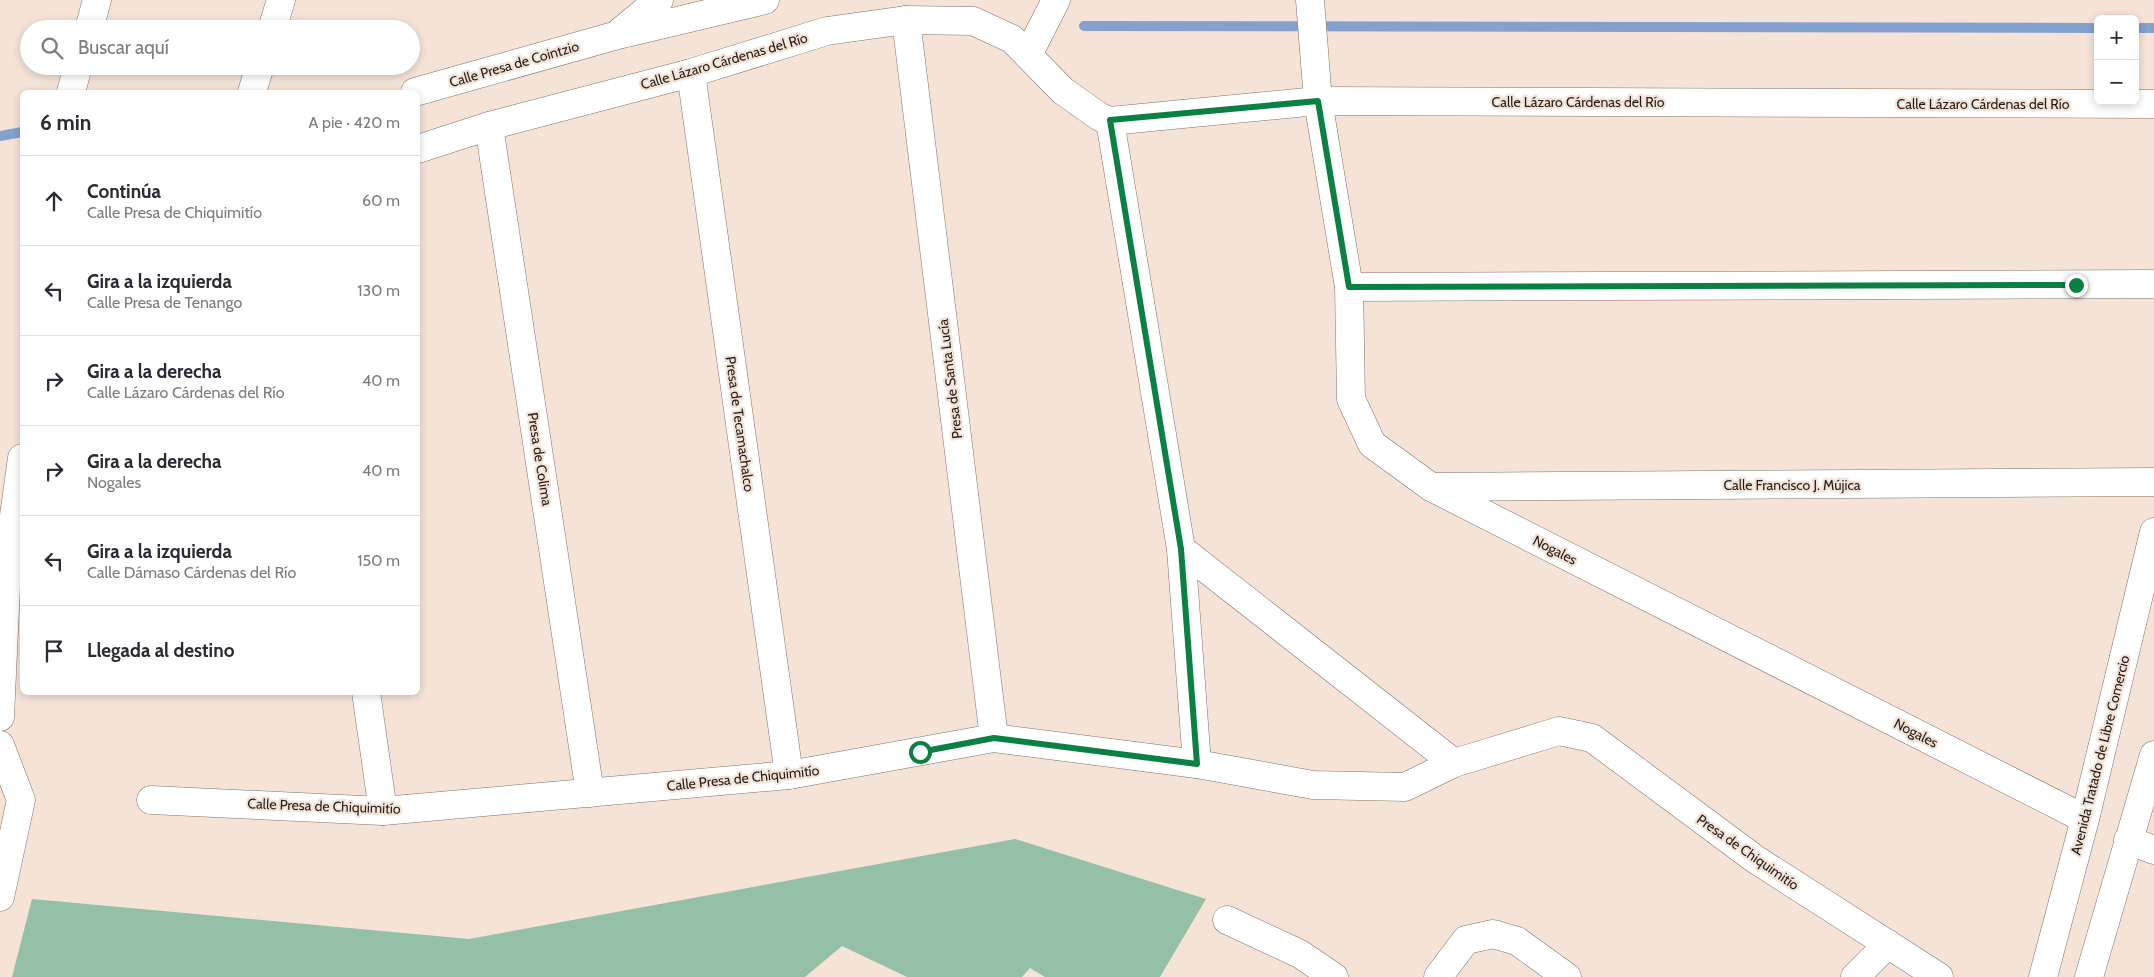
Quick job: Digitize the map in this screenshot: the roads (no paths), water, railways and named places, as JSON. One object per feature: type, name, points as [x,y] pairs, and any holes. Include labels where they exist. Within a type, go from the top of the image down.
[{"type":"street","points":[[91,20],[96,0]]},
{"type":"street","points":[[275,20],[281,0]]},
{"type":"street","name":"Calle Presa de Cointzio","points":[[614,36],[659,0]]},
{"type":"street","name":"Calle Presa de Cointzio","points":[[420,91],[614,36],[765,0]]},
{"type":"street","points":[[1028,55],[1056,0]]},
{"type":"street","name":"Nogales","points":[[1310,6],[1318,101],[1349,287],[1351,399],[1372,444],[1431,487],[2085,819]]},
{"type":"street","name":"Calle Lázaro Cárdenas del Río","points":[[420,147],[489,126],[691,73],[827,31],[906,20],[973,21],[1012,39],[1063,91],[1100,117],[1110,120],[1318,101],[2154,104]]},
{"type":"street","name":"Presa de Santa Lucía","points":[[906,20],[994,738]]},
{"type":"street","name":"Presa de Tecamachalco","points":[[691,73],[790,776]]},
{"type":"street","points":[[72,90],[76,75]]},
{"type":"street","points":[[253,90],[257,75]]},
{"type":"street","points":[[1110,120],[1181,549],[1197,764]]},
{"type":"street","name":"Presa de Colima","points":[[489,126],[590,793]]},
{"type":"street","points":[[1349,287],[2154,284]]},
{"type":"street","points":[[0,717],[7,566],[20,472]]},
{"type":"street","name":"Calle Francisco J. Mújica","points":[[1431,487],[2154,482]]},
{"type":"street","name":"Avenida Tratado de Libre Comercio","points":[[2043,977],[2085,819],[2154,532]]},
{"type":"street","points":[[1181,549],[1454,763]]},
{"type":"street","points":[[366,695],[383,811]]},
{"type":"street","name":"Calle Presa de Chiquimitío","points":[[151,800],[383,811],[790,776],[994,738],[1197,764],[1313,785],[1405,787],[1454,763],[1559,731]]},
{"type":"street","name":"Presa de Chiquimitío","points":[[1559,731],[1592,738],[1754,860],[1939,977]]},
{"type":"street","points":[[0,745],[21,800],[0,897]]},
{"type":"street","points":[[2089,977],[2154,755]]},
{"type":"street","points":[[2128,840],[2154,850]]},
{"type":"street","points":[[1227,920],[1300,954],[1334,977]]},
{"type":"street","points":[[1438,977],[1466,940],[1493,934],[1517,940],[1567,977]]},
{"type":"street","points":[[1855,977],[1888,944]]},
{"type":"waterway","points":[[1084,26],[2094,28]]},
{"type":"waterway","points":[[2139,28],[2154,28]]},
{"type":"waterway","points":[[0,136],[20,132]]}]
